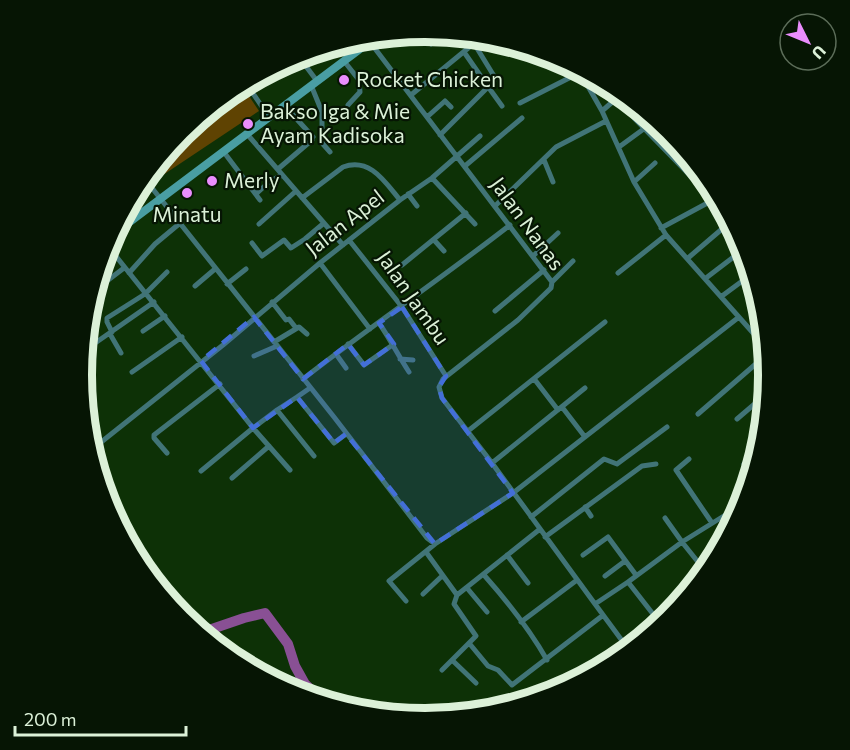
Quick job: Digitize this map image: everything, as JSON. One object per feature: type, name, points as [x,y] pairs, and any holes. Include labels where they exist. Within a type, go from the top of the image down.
[{"type":"street","points":[[411,95],[471,45]]},
{"type":"street","name":"Jalan Nanas","points":[[372,46],[552,282],[551,288],[518,320],[446,376]]},
{"type":"street","points":[[440,135],[489,88],[495,78],[476,46]]},
{"type":"street","points":[[130,221],[363,48]]},
{"type":"street","points":[[464,52],[482,78]]},
{"type":"street","points":[[344,61],[359,80],[360,92],[348,105]]},
{"type":"street","points":[[304,65],[314,83],[322,112],[322,143],[330,152]]},
{"type":"street","points":[[520,103],[573,77]]},
{"type":"street","points":[[586,84],[602,111],[634,182],[666,235],[755,335]]},
{"type":"street","points":[[489,88],[502,106]]},
{"type":"street","points":[[252,91],[269,117]]},
{"type":"street","points":[[427,117],[445,101],[451,107]]},
{"type":"street","points":[[602,111],[614,101]]},
{"type":"street","points":[[278,170],[313,139],[285,105]]},
{"type":"street","points":[[635,117],[695,180]]},
{"type":"street","points":[[465,166],[522,118]]},
{"type":"street","points":[[495,206],[563,143],[606,121]]},
{"type":"street","points":[[618,147],[645,128]]},
{"type":"street","points":[[247,134],[343,245]]},
{"type":"street","name":"Jalan Apel","points":[[100,443],[320,263],[400,200],[432,178],[480,136]]},
{"type":"street","points":[[223,151],[260,200]]},
{"type":"street","points":[[544,160],[554,182]]},
{"type":"street","points":[[634,182],[655,163]]},
{"type":"street","points":[[302,198],[343,167],[351,164],[370,168],[378,173],[400,200]]},
{"type":"street","points":[[256,194],[269,182],[282,175]]},
{"type":"street","points":[[432,178],[475,224]]},
{"type":"street","points":[[150,187],[427,538],[435,544]]},
{"type":"street","points":[[259,224],[296,191]]},
{"type":"street","points":[[408,194],[417,206]]},
{"type":"street","points":[[662,228],[709,201]]},
{"type":"street","points":[[402,265],[466,213]]},
{"type":"street","points":[[252,243],[262,256],[284,240],[291,248],[324,223]]},
{"type":"street","points":[[129,273],[155,244],[179,224]]},
{"type":"street","points":[[303,379],[510,225]]},
{"type":"street","points":[[688,258],[724,228]]},
{"type":"street","points":[[533,256],[558,233]]},
{"type":"street","points":[[618,273],[666,235]]},
{"type":"street","name":"Jalan Jambu","points":[[349,240],[402,307],[446,376]]},
{"type":"street","points":[[434,240],[444,251]]},
{"type":"street","points":[[114,255],[253,428],[290,470]]},
{"type":"street","points":[[706,278],[736,255]]},
{"type":"street","points":[[552,282],[573,261]]},
{"type":"street","points":[[320,263],[370,329]]},
{"type":"street","points":[[105,282],[124,268]]},
{"type":"street","points":[[195,286],[215,269]]},
{"type":"street","points":[[227,284],[246,269]]},
{"type":"street","points":[[495,311],[544,270]]},
{"type":"street","points":[[121,353],[106,321],[107,318],[145,294],[167,272]]},
{"type":"street","points":[[722,296],[744,280]]},
{"type":"street","points":[[94,344],[154,302]]},
{"type":"street","points":[[272,302],[286,321],[289,319],[296,328],[299,327],[307,334]]},
{"type":"street","points":[[143,331],[165,316]]},
{"type":"street","points":[[406,601],[390,581],[435,544],[513,493],[740,317]]},
{"type":"street","points":[[468,431],[535,380],[605,322]]},
{"type":"street","points":[[379,323],[409,372]]},
{"type":"street","points":[[254,357],[296,328]]},
{"type":"street","points":[[132,372],[182,338]]},
{"type":"street","points":[[348,344],[364,365],[392,346]]},
{"type":"street","points":[[336,354],[346,368]]},
{"type":"street","points":[[400,359],[413,360]]},
{"type":"street","points":[[698,414],[757,363]]},
{"type":"street","points":[[446,376],[439,387],[442,398],[623,642]]},
{"type":"street","points":[[535,380],[585,436]]},
{"type":"street","points":[[167,453],[153,438],[154,434],[220,384]]},
{"type":"street","points":[[201,471],[253,428],[310,388]]},
{"type":"street","points":[[492,463],[585,388]]},
{"type":"street","points":[[297,397],[334,442],[346,434]]},
{"type":"street","points":[[737,419],[756,402]]},
{"type":"street","points":[[277,410],[314,456]]},
{"type":"street","points":[[531,517],[604,459],[616,464],[667,428]]},
{"type":"street","points":[[232,478],[268,446]]},
{"type":"street","points":[[689,459],[676,470],[712,523]]},
{"type":"street","points":[[545,537],[642,466],[656,464]]},
{"type":"street","points":[[585,507],[591,516]]},
{"type":"street","points":[[595,604],[682,542],[728,514]]},
{"type":"street","points":[[665,518],[699,564]]},
{"type":"street","points":[[442,670],[476,636],[454,604],[457,595],[540,529]]},
{"type":"street","points":[[584,555],[606,537],[636,576]]},
{"type":"street","points":[[426,552],[457,595]]},
{"type":"street","points":[[507,555],[528,583]]},
{"type":"street","points":[[605,576],[625,561]]},
{"type":"street","points":[[484,575],[548,660]]},
{"type":"street","points":[[423,594],[442,576]]},
{"type":"street","points":[[521,622],[577,580]]},
{"type":"street","points":[[628,582],[654,616]]},
{"type":"street","points":[[467,588],[487,612]]},
{"type":"street","points":[[469,643],[488,666],[498,670],[512,686],[602,616]]},
{"type":"street","points":[[452,660],[476,683]]},
{"type":"highlighted area","points":[[402,307],[446,376],[439,387],[442,398],[513,493],[435,544],[346,434],[334,443],[297,397],[253,428],[201,361],[254,317],[303,379],[348,344],[364,365],[394,344],[379,323]]},
{"type":"shaded area","points":[[247,94],[259,111],[157,179],[175,155],[205,125]]},
{"type":"waterway","points":[[210,629],[265,613],[288,644],[295,666],[308,686]]},
{"type":"place","name":"Rocket Chicken","points":[[344,80]]},
{"type":"place","name":"Bakso Iga & Mie Ayam Kadisoka","points":[[248,124]]},
{"type":"place","name":"Merly","points":[[212,181]]},
{"type":"place","name":"Minatu","points":[[187,193]]}]
